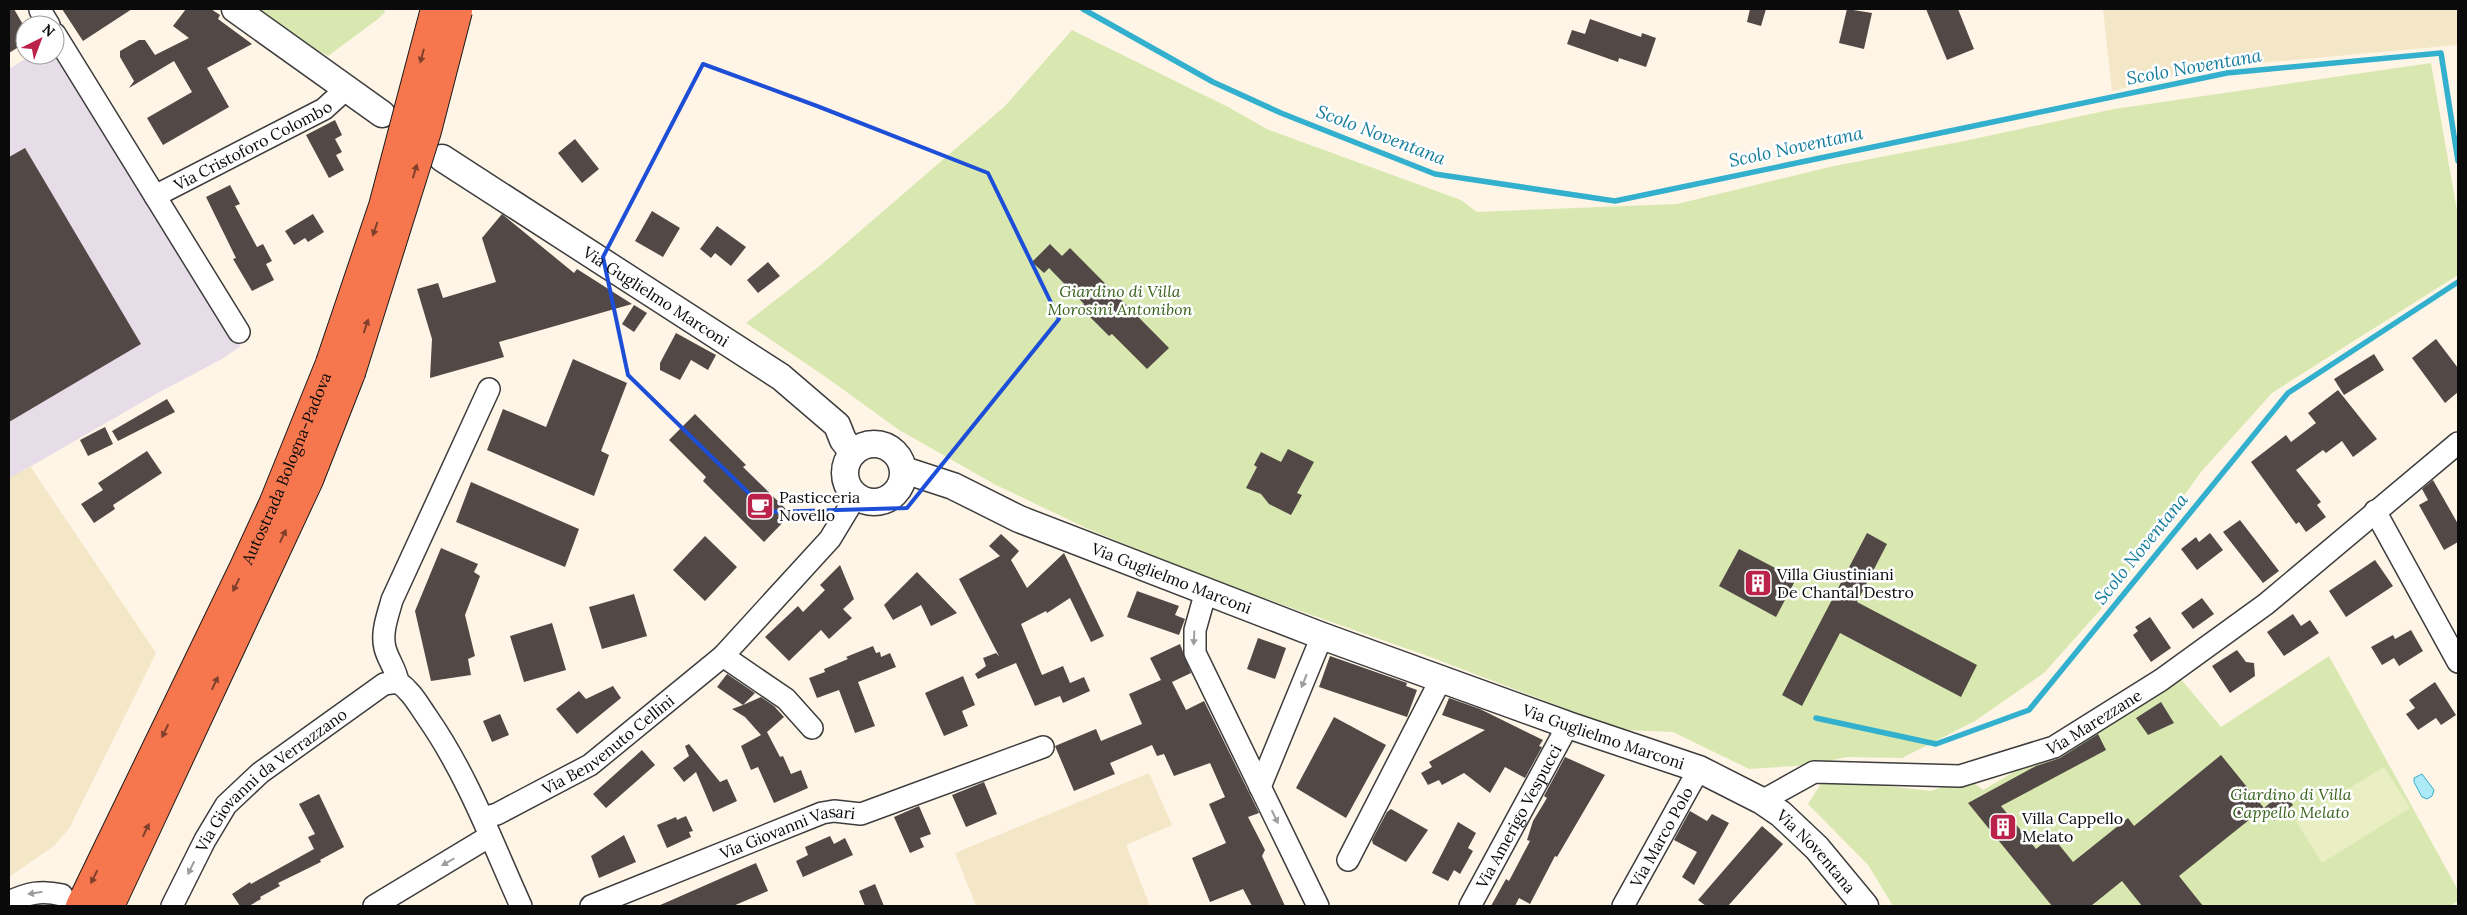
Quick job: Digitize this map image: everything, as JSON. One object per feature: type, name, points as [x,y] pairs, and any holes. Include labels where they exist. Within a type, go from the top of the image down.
[{"type":"highway","name":"Autostrada Bologna-Padova","points":[[110,906],[309,480],[383,206],[451,10]]},
{"type":"highway","name":"Autostrada Bologna-Padova","points":[[71,900],[244,569],[273,504],[340,368]]},
{"type":"street","points":[[235,9],[382,114]]},
{"type":"street","name":"Via Cristoforo Colombo","points":[[65,50],[239,332]]},
{"type":"street","name":"Via Cristoforo Colombo","points":[[156,196],[324,109],[346,89]]},
{"type":"street","name":"Via Guglielmo Marconi","points":[[442,158],[781,376],[837,425],[843,440],[853,453]]},
{"type":"street","points":[[489,389],[392,600],[384,629],[385,647],[396,670],[398,682],[408,689],[439,734],[473,794],[521,906]]},
{"type":"street","name":"Via Marezzane","points":[[1762,801],[1814,772],[1960,776],[2054,747],[2161,680],[2266,604],[2458,443]]},
{"type":"street","points":[[879,444],[896,452],[904,470],[900,489],[884,501],[864,501],[856,496],[846,480],[847,461],[860,447],[879,444]]},
{"type":"street","name":"Via Guglielmo Marconi","points":[[904,470],[953,486],[1019,519],[1322,636],[1699,770],[1762,801]]},
{"type":"street","name":"Via Benvenuto Cellini","points":[[374,906],[486,827],[497,814],[590,765],[724,656],[830,539],[856,496]]},
{"type":"street","points":[[2375,511],[2458,662]]},
{"type":"street","points":[[1206,591],[1195,630],[1193,643],[1195,653],[1318,906]]},
{"type":"street","points":[[1260,787],[1322,636]]},
{"type":"street","points":[[724,656],[786,699],[812,728]]},
{"type":"street","points":[[1348,860],[1441,679]]},
{"type":"street","name":"Via Giovanni da Verrazzano","points":[[172,906],[205,840],[226,805],[260,773],[384,684],[398,682]]},
{"type":"street","name":"Via Amerigo Vespucci","points":[[1470,906],[1568,725]]},
{"type":"street","name":"Via Giovanni Vasari","points":[[591,906],[822,813],[834,811],[861,814],[1042,747]]},
{"type":"street","name":"Via Marco Polo","points":[[1623,906],[1699,770]]},
{"type":"street","name":"Via Noventana","points":[[1762,801],[1781,814],[1817,848],[1865,906]]},
{"type":"street","points":[[9,902],[30,892],[47,891],[71,900]]},
{"type":"highlighted area","points":[[703,64],[988,173],[1059,319],[907,508],[768,512],[628,375],[603,257]]},
{"type":"shaded area","points":[[2103,9],[2458,9],[2458,45],[2216,67],[2112,91]]},
{"type":"shaded area","points":[[16,65],[64,65],[241,346],[222,359],[156,394],[9,479],[9,69]]},
{"type":"shaded area","points":[[30,466],[156,653],[70,827],[54,846],[9,877],[9,479]]},
{"type":"shaded area","points":[[1149,773],[1172,825],[1126,845],[1150,906],[976,906],[955,853]]},
{"type":"green space","points":[[253,9],[384,9],[385,12],[328,56],[298,40]]},
{"type":"green space","name":"Giardino di Villa Morosini Antonibon","points":[[1072,30],[1228,107],[1269,130],[1461,200],[1477,212],[1677,204],[1834,166],[2114,109],[2431,63],[2458,216],[2458,275],[2272,393],[2201,472],[2110,599],[2044,673],[1975,721],[1902,758],[1847,757],[1809,765],[1749,769],[1673,732],[1622,730],[1433,658],[1210,579],[1086,528],[996,485],[899,430],[746,323],[822,264],[1005,106]]},
{"type":"green space","name":"Giardino di Villa Cappello Melato","points":[[2329,656],[2458,890],[2458,901],[2450,906],[1893,906],[1868,865],[1808,804],[1824,779],[1931,791],[1968,778],[1983,790],[2033,761],[2109,726],[2180,678],[2221,727]]},
{"type":"green space","points":[[2384,767],[2410,808],[2322,863],[2296,821]]},
{"type":"water","points":[[2422,774],[2434,790],[2432,796],[2427,799],[2422,797],[2414,782],[2414,778]]},
{"type":"building","points":[[9,9],[14,9],[17,15],[15,15],[15,49],[9,53]]},
{"type":"building","points":[[62,9],[132,9],[83,41]]},
{"type":"building","points":[[186,9],[211,9],[220,15],[218,19],[252,44],[207,68],[229,107],[163,145],[147,118],[192,92],[174,61],[129,88],[134,81],[120,57],[120,51],[139,40],[145,40],[155,55],[189,38],[173,26]]},
{"type":"building","points":[[1750,9],[1766,9],[1761,26],[1747,22]]},
{"type":"building","points":[[1847,9],[1872,13],[1864,49],[1839,43]]},
{"type":"building","points":[[1926,9],[1958,9],[1974,49],[1947,60]]},
{"type":"building","points":[[1590,19],[1641,37],[1642,33],[1656,38],[1646,67],[1619,58],[1618,62],[1567,44],[1572,30],[1585,34]]},
{"type":"building","points":[[335,120],[342,135],[335,139],[342,152],[336,155],[344,170],[329,178],[306,135]]},
{"type":"building","points":[[575,139],[599,169],[582,183],[558,153]]},
{"type":"building","points":[[25,148],[141,344],[9,422],[9,157]]},
{"type":"building","points":[[230,185],[240,204],[235,206],[257,247],[263,244],[272,261],[266,264],[274,280],[252,291],[233,259],[236,258],[206,197]]},
{"type":"building","points":[[652,211],[680,228],[663,257],[635,241]]},
{"type":"building","points":[[313,214],[324,232],[308,242],[305,238],[294,245],[285,231]]},
{"type":"building","points":[[502,214],[574,273],[577,269],[632,304],[499,342],[504,357],[430,378],[432,339],[417,289],[438,283],[443,298],[496,282],[482,238]]},
{"type":"building","points":[[717,226],[746,247],[731,266],[715,253],[711,258],[700,249]]},
{"type":"building","points":[[1050,244],[1062,256],[1070,248],[1169,348],[1147,369],[1112,334],[1109,336],[1080,307],[1084,304],[1049,268],[1044,273],[1032,262]]},
{"type":"building","points":[[768,262],[780,276],[758,293],[747,280]]},
{"type":"building","points":[[634,305],[647,313],[634,332],[622,324]]},
{"type":"building","points":[[676,333],[716,355],[708,370],[691,360],[680,380],[660,370],[660,363]]},
{"type":"building","points":[[2436,339],[2458,368],[2458,392],[2445,403],[2412,358]]},
{"type":"building","points":[[2374,354],[2384,370],[2344,395],[2334,379]]},
{"type":"building","points":[[573,359],[627,383],[601,451],[609,455],[594,496],[487,450],[503,409],[546,427]]},
{"type":"building","points":[[2338,390],[2377,439],[2353,457],[2342,441],[2326,453],[2323,450],[2296,470],[2321,502],[2317,505],[2326,517],[2306,532],[2299,522],[2296,524],[2251,462],[2286,435],[2291,442],[2316,423],[2308,413]]},
{"type":"building","points":[[167,399],[175,412],[118,441],[112,431]]},
{"type":"building","points":[[695,414],[746,465],[743,467],[791,514],[764,542],[703,481],[706,477],[669,440]]},
{"type":"building","points":[[105,427],[113,444],[88,456],[80,440]]},
{"type":"building","points":[[1288,449],[1314,462],[1297,493],[1302,495],[1291,515],[1269,504],[1261,494],[1246,488],[1257,467],[1254,465],[1261,452],[1281,462]]},
{"type":"building","points":[[147,451],[162,473],[113,505],[115,509],[94,523],[81,504],[103,490],[98,483]]},
{"type":"building","points":[[2433,480],[2458,524],[2458,542],[2444,550],[2419,505],[2428,500],[2422,489]]},
{"type":"building","points":[[471,482],[579,529],[565,567],[456,522]]},
{"type":"building","points":[[2240,520],[2279,571],[2263,583],[2223,532]]},
{"type":"building","points":[[1867,533],[1887,544],[1857,602],[1977,665],[1961,697],[1840,633],[1802,706],[1782,695]]},
{"type":"building","points":[[2210,533],[2223,550],[2197,570],[2181,549],[2196,537],[2199,542]]},
{"type":"building","points":[[1001,534],[1019,551],[1011,560],[1027,588],[1064,553],[1104,636],[1091,642],[1070,598],[1047,613],[1046,611],[1021,624],[1042,675],[1063,666],[1070,683],[1084,677],[1090,691],[1063,703],[1060,696],[1035,706],[1016,663],[978,679],[975,674],[986,666],[983,658],[996,653],[999,656],[959,579],[1000,556],[989,546]]},
{"type":"building","points":[[705,536],[737,567],[705,601],[673,570]]},
{"type":"building","points":[[441,548],[478,564],[474,572],[480,576],[465,615],[475,656],[468,659],[471,675],[431,681],[415,611]]},
{"type":"building","name":"Villa Giustiniani De Chantal Destro","points":[[1739,549],[1796,579],[1776,617],[1719,586]]},
{"type":"building","points":[[2375,560],[2393,586],[2346,617],[2329,591]]},
{"type":"building","points":[[840,565],[854,599],[843,609],[852,618],[829,639],[821,630],[789,661],[765,637],[798,606],[803,612],[825,590],[820,585]]},
{"type":"building","points":[[917,572],[957,613],[931,626],[921,605],[893,620],[884,605]]},
{"type":"building","points":[[1137,591],[1179,606],[1175,615],[1185,619],[1179,635],[1127,617]]},
{"type":"building","points":[[634,594],[647,636],[602,649],[589,607]]},
{"type":"building","points":[[2202,598],[2214,614],[2193,629],[2181,613]]},
{"type":"building","points":[[2293,614],[2301,626],[2310,620],[2319,633],[2284,656],[2267,632]]},
{"type":"building","points":[[2150,617],[2171,648],[2151,662],[2133,635],[2138,631],[2135,627]]},
{"type":"building","points":[[552,623],[566,670],[524,682],[510,636]]},
{"type":"building","points":[[2411,630],[2423,651],[2399,666],[2394,658],[2382,665],[2371,647],[2393,635],[2395,639]]},
{"type":"building","points":[[1258,638],[1286,648],[1275,679],[1247,669]]},
{"type":"building","points":[[1180,644],[1191,673],[1172,682],[1186,710],[1204,701],[1259,813],[1248,817],[1265,850],[1262,856],[1285,906],[1252,906],[1243,889],[1210,902],[1192,858],[1226,843],[1209,804],[1225,797],[1210,763],[1174,776],[1164,754],[1157,756],[1152,745],[1110,763],[1115,774],[1074,791],[1055,746],[1096,729],[1101,741],[1142,724],[1129,694],[1161,680],[1150,658]]},
{"type":"building","points":[[873,646],[876,653],[880,652],[881,657],[890,653],[896,667],[858,682],[875,726],[855,733],[839,690],[817,698],[809,678],[825,672],[824,669],[848,659],[846,657]]},
{"type":"building","points":[[2237,650],[2246,662],[2254,663],[2255,676],[2230,693],[2212,666]]},
{"type":"building","points":[[1330,656],[1407,683],[1406,686],[1417,690],[1407,717],[1319,687]]},
{"type":"building","points":[[727,674],[755,693],[743,705],[717,687]]},
{"type":"building","points":[[963,676],[975,705],[962,711],[968,726],[944,736],[925,693]]},
{"type":"building","points":[[2435,682],[2456,715],[2441,725],[2436,718],[2418,730],[2406,714],[2415,708],[2409,700]]},
{"type":"building","points":[[613,686],[621,698],[577,734],[556,709],[579,691],[586,699]]},
{"type":"building","points":[[761,697],[774,706],[784,717],[767,732],[780,757],[783,756],[791,774],[801,770],[808,788],[774,803],[758,767],[751,770],[741,746],[761,735],[745,717],[732,709]]},
{"type":"building","points":[[1449,698],[1480,709],[1543,740],[1539,746],[1542,747],[1525,778],[1505,767],[1490,793],[1464,773],[1442,785],[1439,780],[1428,785],[1421,773],[1432,767],[1429,762],[1485,730],[1442,715]]},
{"type":"building","points":[[2161,702],[2174,723],[2148,735],[2136,718]]},
{"type":"building","points":[[500,714],[509,735],[492,742],[483,721]]},
{"type":"building","points":[[1334,717],[1386,745],[1346,818],[1296,788]]},
{"type":"building","points":[[2098,734],[2106,750],[2001,806],[2036,849],[2052,836],[2073,862],[2128,818],[2134,826],[2221,755],[2264,808],[2179,876],[2203,906],[2142,906],[2122,881],[2091,906],[2052,906],[1968,803],[2036,766],[2060,758]]},
{"type":"building","points":[[689,744],[720,782],[727,779],[737,801],[713,812],[696,772],[684,782],[673,768],[689,756],[685,746]]},
{"type":"building","points":[[642,750],[655,765],[606,808],[593,794]]},
{"type":"building","points":[[1565,757],[1605,775],[1557,857],[1555,856],[1530,904],[1519,898],[1515,906],[1491,906],[1506,879],[1509,881],[1530,841],[1527,840],[1533,821],[1547,798],[1544,796]]},
{"type":"building","points":[[984,782],[997,814],[966,827],[952,795]]},
{"type":"building","points":[[2283,792],[2293,805],[2274,821],[2264,808]]},
{"type":"building","points":[[319,794],[344,847],[320,860],[321,862],[278,883],[280,886],[260,897],[261,899],[249,906],[240,906],[232,894],[250,882],[251,884],[314,849],[308,837],[315,834],[299,804]]},
{"type":"building","points":[[919,806],[931,834],[920,838],[924,847],[910,853],[894,817]]},
{"type":"building","points":[[1391,809],[1428,830],[1406,862],[1373,844],[1372,840],[1387,812]]},
{"type":"building","points":[[1690,811],[1707,821],[1712,814],[1729,823],[1694,885],[1682,877],[1697,852],[1674,840]]},
{"type":"building","points":[[686,816],[693,831],[689,832],[691,837],[667,848],[657,825],[676,817],[677,820]]},
{"type":"building","points":[[1458,822],[1476,833],[1468,848],[1473,851],[1460,874],[1454,870],[1448,881],[1432,873]]},
{"type":"building","points":[[1762,826],[1783,844],[1728,906],[1706,906],[1698,900]]},
{"type":"building","points":[[624,835],[636,862],[599,878],[591,856]]},
{"type":"building","points":[[830,836],[834,844],[845,838],[853,855],[803,877],[796,861],[808,855],[805,847]]},
{"type":"building","points":[[756,863],[768,891],[733,906],[658,906]]},
{"type":"building","points":[[875,884],[884,906],[865,906],[859,891]]},
{"type":"waterway","name":"Scolo Noventana","points":[[1083,9],[1213,82],[1281,113],[1435,174],[1615,201],[2227,73],[2441,53],[2458,161]]},
{"type":"waterway","name":"Scolo Noventana","points":[[1816,718],[1936,744],[2029,710],[2288,393],[2458,282]]},
{"type":"place","name":"Pasticceria Novello","points":[[760,506]]},
{"type":"place","name":"Villa Giustiniani De Chantal Destro","points":[[1758,583]]},
{"type":"place","name":"Villa Cappello Melato","points":[[2003,827]]}]
